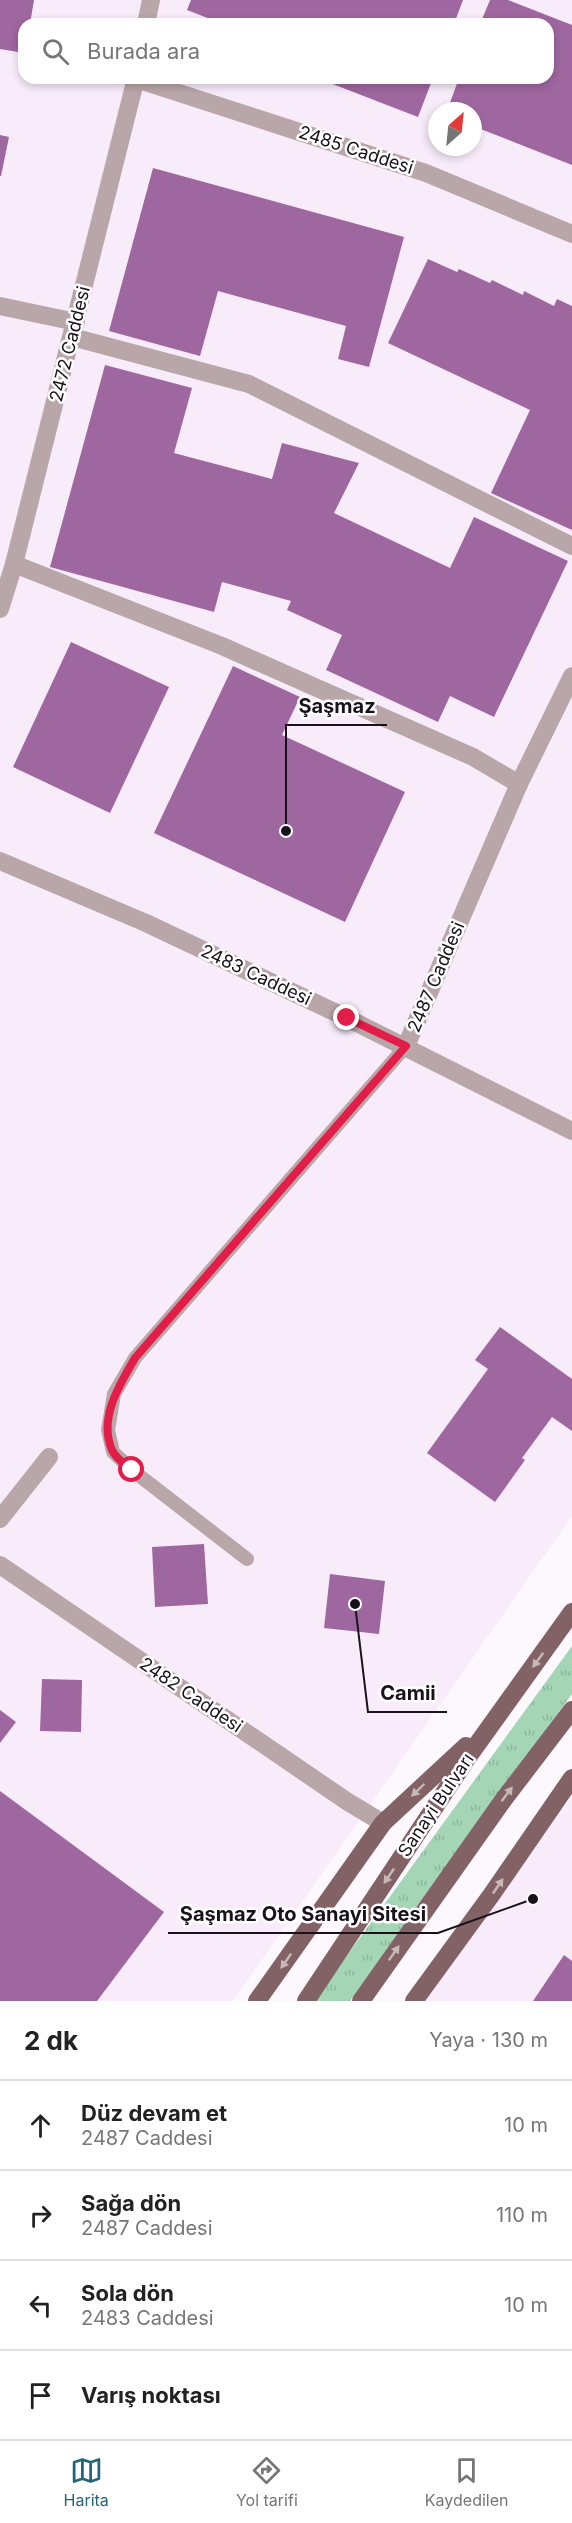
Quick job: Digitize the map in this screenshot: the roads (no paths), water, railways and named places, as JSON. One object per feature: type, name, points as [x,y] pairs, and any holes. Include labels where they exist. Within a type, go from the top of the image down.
[{"type":"main road","name":"Sanayi Bulvarı","points":[[306,2001],[492,1723],[572,1612]]},
{"type":"main road","points":[[361,2001],[504,1799],[572,1710]]},
{"type":"main road","points":[[257,2001],[383,1823],[492,1723]]},
{"type":"main road","points":[[414,2001],[572,1778]]},
{"type":"street","points":[[147,18],[151,0]]},
{"type":"street","name":"2472 Caddesi","points":[[0,609],[14,564],[135,84]]},
{"type":"street","name":"2485 Caddesi","points":[[151,84],[426,173],[572,234]]},
{"type":"street","points":[[0,306],[249,384],[572,546]]},
{"type":"street","points":[[14,564],[222,646],[473,757],[519,784]]},
{"type":"street","name":"2487 Caddesi","points":[[406,1046],[519,784],[572,676]]},
{"type":"street","name":"2483 Caddesi","points":[[0,861],[146,923],[406,1046],[572,1131]]},
{"type":"street","points":[[0,1519],[49,1457]]},
{"type":"street","name":"2482 Caddesi","points":[[0,1565],[348,1802],[383,1823]]},
{"type":"lane","name":"2487 Caddesi","points":[[248,1558],[132,1470],[112,1452],[108,1430],[114,1394],[135,1358],[406,1046]]},
{"type":"place","name":"Şaşmaz","points":[[286,831]]},
{"type":"place","name":"Camii","points":[[355,1604]]},
{"type":"place","name":"Şaşmaz Oto Sanayi Sitesi","points":[[533,1899]]}]
